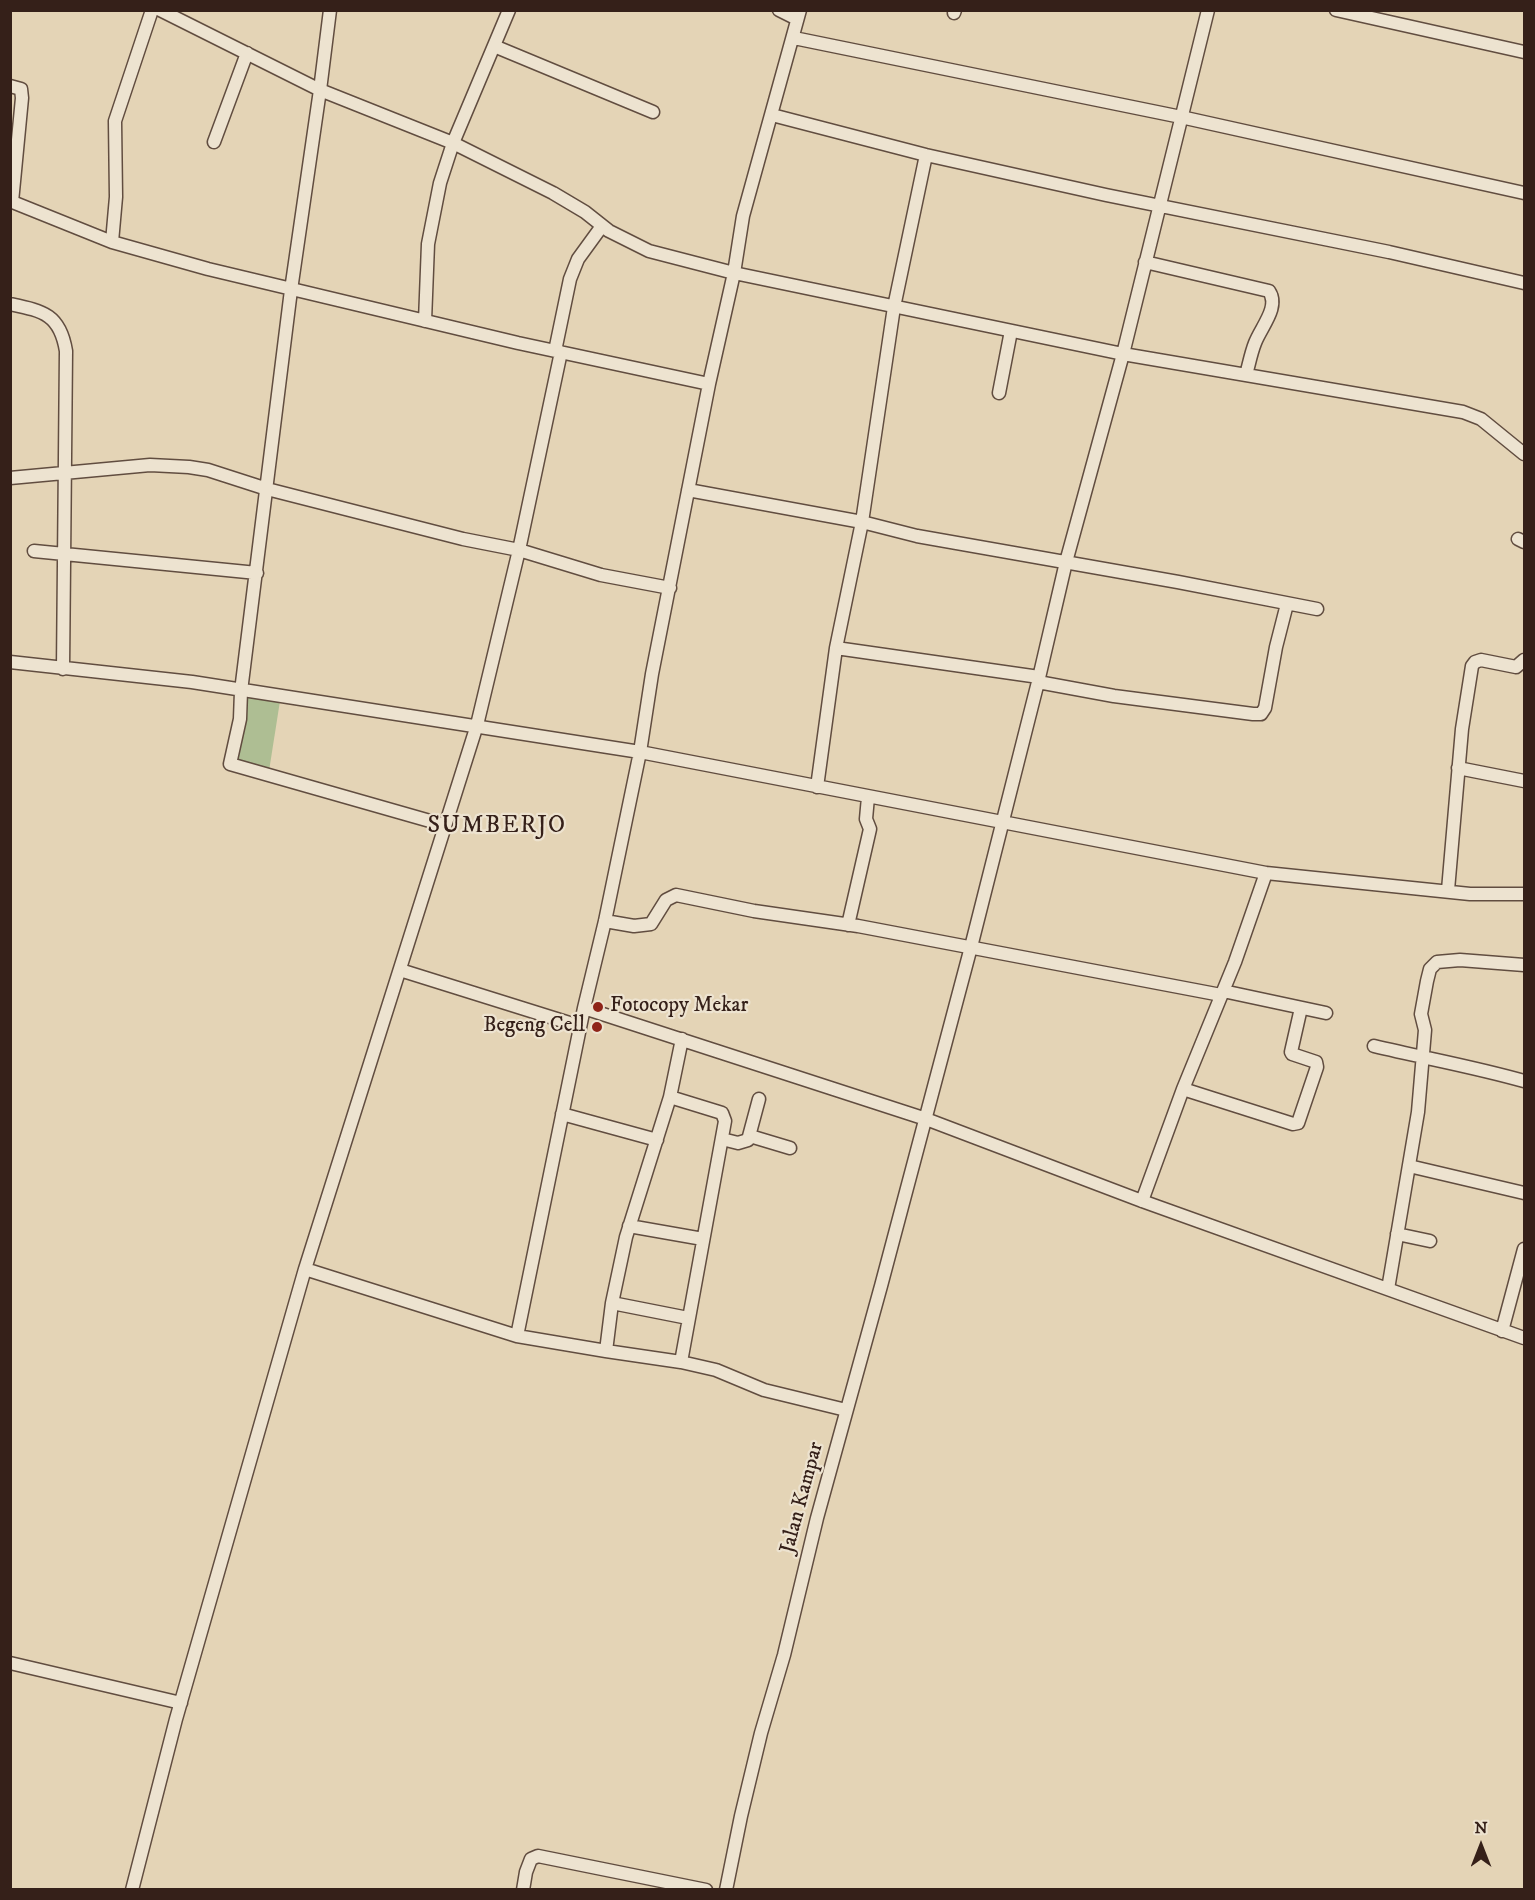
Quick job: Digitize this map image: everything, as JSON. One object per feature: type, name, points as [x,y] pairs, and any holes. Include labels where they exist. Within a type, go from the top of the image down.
[{"type":"street","points":[[112,242],[116,197],[115,121],[152,10]]},
{"type":"street","points":[[160,10],[320,90],[453,143],[553,193],[585,212],[605,228],[649,250],[734,273],[1123,354],[1463,412],[1481,419],[1524,454]]},
{"type":"street","points":[[330,10],[291,290],[241,691],[240,719],[230,764],[444,825]]},
{"type":"street","points":[[425,321],[430,235],[440,183],[453,143],[508,10]]},
{"type":"street","points":[[517,1336],[579,1026],[605,921],[640,752],[652,674],[709,384],[734,273],[743,216],[799,15],[779,10]]},
{"type":"street","name":"Jalan Kampar","points":[[726,1890],[761,1733],[784,1655],[817,1518],[926,1119],[1003,824],[1066,562],[1123,354],[1208,10]]},
{"type":"street","points":[[1335,10],[1524,52]]},
{"type":"street","points":[[794,38],[1181,117],[1524,193]]},
{"type":"street","points":[[494,46],[653,112]]},
{"type":"street","points":[[214,142],[247,53]]},
{"type":"street","points":[[10,86],[21,89],[22,98],[11,202],[112,242],[291,290],[709,384]]},
{"type":"street","points":[[772,115],[927,155],[1389,252],[1524,283]]},
{"type":"street","points":[[817,787],[836,648],[862,522],[894,307],[927,155]]},
{"type":"street","points":[[132,1890],[181,1703],[305,1269],[477,726],[519,550],[570,279],[578,259],[605,228]]},
{"type":"street","points":[[1145,262],[1269,291],[1272,295],[1272,307],[1255,342],[1246,375]]},
{"type":"street","points":[[10,304],[46,314],[60,328],[64,336],[67,363],[63,669]]},
{"type":"street","points":[[999,393],[1011,331]]},
{"type":"street","points":[[10,478],[147,466],[179,466],[208,470],[267,489],[463,539],[519,550],[601,575],[670,588]]},
{"type":"street","points":[[688,490],[862,522],[917,536],[1317,609]]},
{"type":"street","points":[[34,551],[257,573]]},
{"type":"street","points":[[836,648],[1038,680],[1114,696],[1261,714],[1265,708],[1276,647],[1287,604]]},
{"type":"street","points":[[1448,890],[1458,768],[1473,663],[1481,660],[1516,667],[1524,660]]},
{"type":"street","points":[[10,662],[192,682],[640,752],[1003,824],[1266,873],[1470,894],[1524,894]]},
{"type":"street","points":[[1458,768],[1524,782]]},
{"type":"street","points":[[848,925],[870,829],[866,819],[868,797]]},
{"type":"street","points":[[1142,1201],[1266,873]]},
{"type":"street","points":[[605,921],[647,926],[654,922],[666,900],[675,895],[1326,1013]]},
{"type":"street","points":[[1388,1288],[1418,1112],[1425,1030],[1421,1014],[1427,981],[1434,964],[1460,960],[1524,965]]},
{"type":"street","points":[[400,970],[579,1026]]},
{"type":"street","points":[[584,1008],[926,1119],[1142,1201],[1524,1338]]},
{"type":"street","points":[[1183,1089],[1293,1124],[1298,1123],[1317,1067],[1316,1062],[1291,1052],[1301,1008]]},
{"type":"street","points":[[606,1352],[612,1303],[629,1226],[670,1097],[682,1039]]},
{"type":"street","points":[[1374,1046],[1481,1069],[1524,1081]]},
{"type":"street","points":[[670,1097],[722,1113],[725,1121],[681,1362]]},
{"type":"street","points":[[722,1139],[738,1143],[744,1142],[750,1136],[759,1099]]},
{"type":"street","points":[[562,1114],[657,1140]]},
{"type":"street","points":[[750,1136],[790,1148]]},
{"type":"street","points":[[1409,1166],[1524,1193]]},
{"type":"street","points":[[629,1226],[703,1239]]},
{"type":"street","points":[[1397,1234],[1430,1241]]},
{"type":"street","points":[[1502,1331],[1524,1249]]},
{"type":"street","points":[[305,1269],[517,1336],[606,1352],[681,1362],[734,1376],[764,1390],[846,1410]]},
{"type":"street","points":[[612,1303],[688,1318]]},
{"type":"street","points":[[10,1663],[181,1703]]},
{"type":"street","points":[[523,1890],[531,1859],[538,1857],[706,1890]]},
{"type":"green space","points":[[243,694],[280,701],[269,771],[234,764]]},
{"type":"place","name":"Fotocopy Mekar","points":[[598,1007]]},
{"type":"place","name":"Begeng Cell","points":[[597,1027]]},
{"type":"district","name":"SUMBERJO","points":[[497,827]]}]
